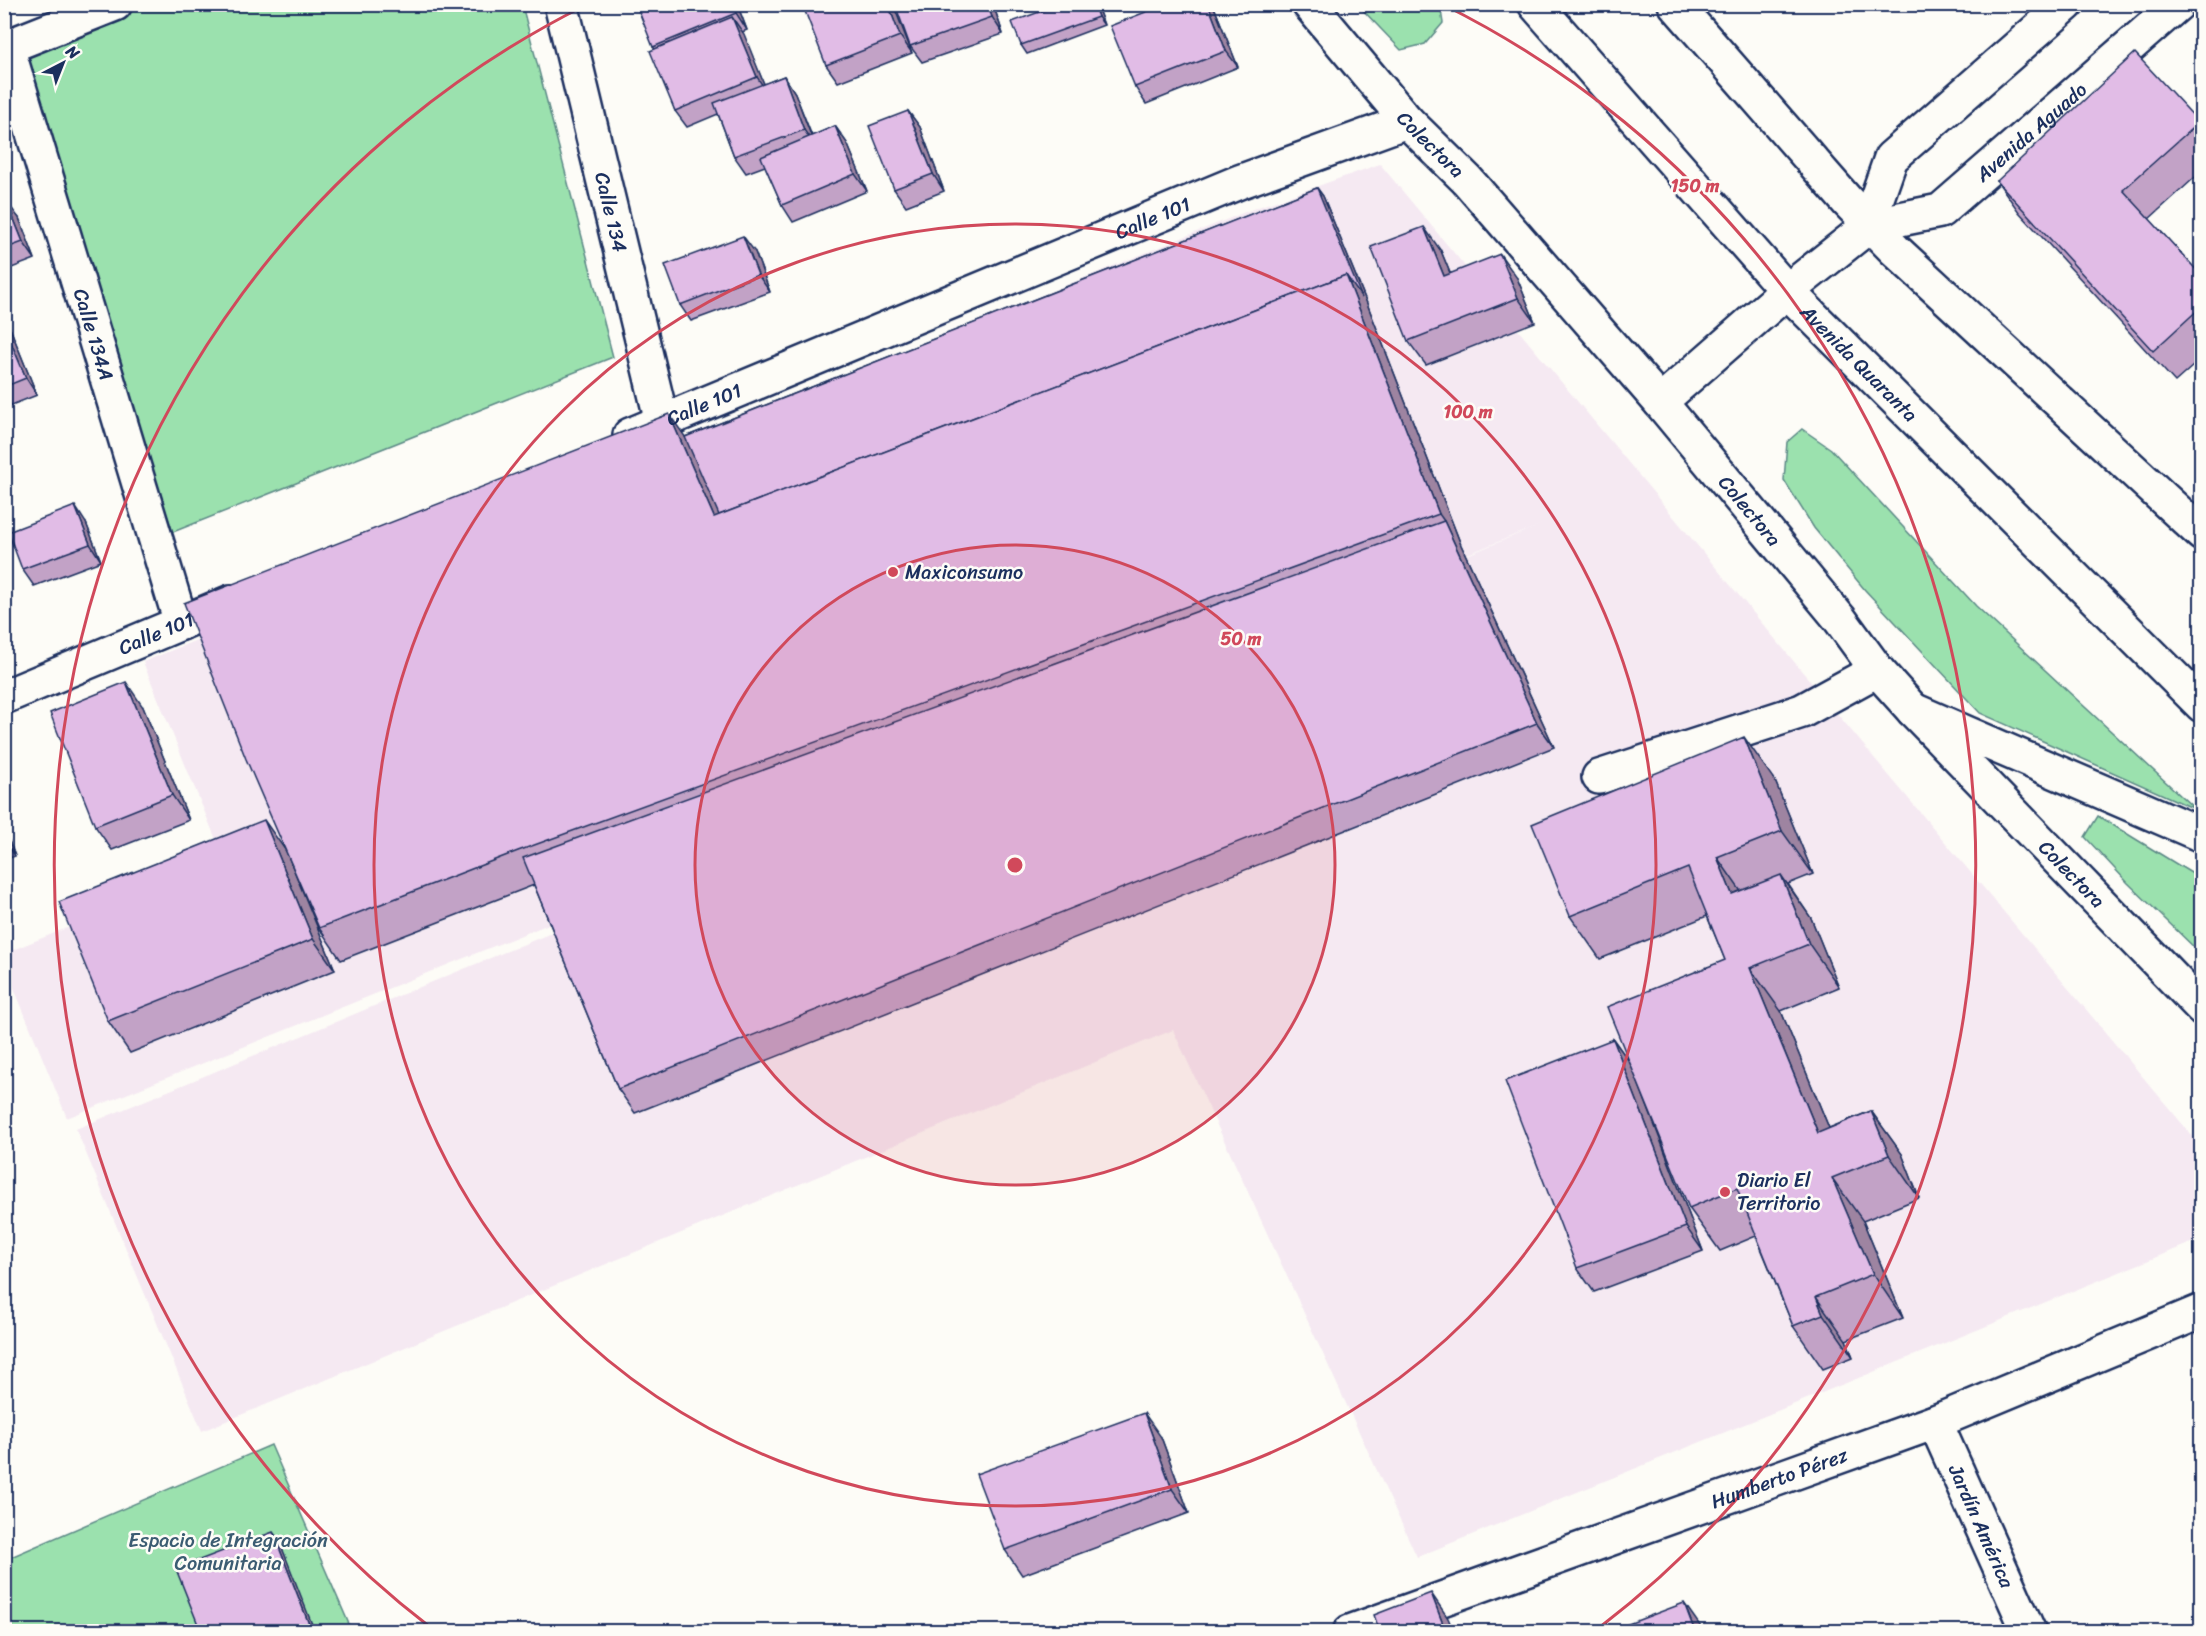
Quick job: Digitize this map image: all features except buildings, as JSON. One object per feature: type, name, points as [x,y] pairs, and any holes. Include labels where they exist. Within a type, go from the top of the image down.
[{"type":"main road","points":[[6,47],[115,4]]},
{"type":"main road","name":"Calle 134","points":[[561,4],[662,422]]},
{"type":"main road","name":"Colectora","points":[[1309,4],[1407,121],[1467,180],[1659,402],[1839,618],[1877,670],[2202,1008]]},
{"type":"main road","name":"Avenida Quaranta","points":[[1535,4],[1787,291],[2202,705]]},
{"type":"main road","points":[[1675,4],[1870,225],[2202,534]]},
{"type":"main road","points":[[1870,225],[1876,198],[1891,158],[2067,4]]},
{"type":"main road","name":"Avenida Aguado","points":[[1659,402],[1787,291],[1870,225],[1940,211],[2178,4]]},
{"type":"main road","name":"Calle 134A","points":[[6,47],[181,623]]},
{"type":"main road","name":"Calle 101","points":[[607,445],[1239,182],[1407,121]]},
{"type":"main road","name":"Calle 101","points":[[4,697],[257,591]]},
{"type":"main road","points":[[1599,777],[1802,711],[1877,670]]},
{"type":"main road","points":[[1913,710],[2202,835]]},
{"type":"main road","name":"Humberto Pérez","points":[[1350,1632],[1935,1422],[2202,1311]]},
{"type":"main road","name":"Jardín América","points":[[1935,1422],[2029,1632]]},
{"type":"shaded area","points":[[1380,164],[1865,747],[2201,1146],[2201,1239],[1417,1557],[1173,1030],[202,1431],[76,1129],[1545,523],[67,1118],[5,966],[5,953],[226,864],[143,662],[1250,210]]},
{"type":"green space","points":[[89,5],[522,5],[613,357],[173,532],[5,59]]},
{"type":"green space","points":[[1358,5],[1440,5],[1443,23],[1425,44],[1401,50]]},
{"type":"green space","points":[[1802,429],[1831,449],[1976,606],[2195,809],[1980,713],[1865,590],[1814,528],[1784,480],[1787,442]]},
{"type":"green space","points":[[2098,816],[2201,879],[2201,954],[2128,883],[2085,837]]},
{"type":"green space","name":"Espacio de Integración Comunitaria","points":[[271,1445],[352,1631],[5,1631],[4,1560]]},
{"type":"place","name":"Maxiconsumo","points":[[893,572]]},
{"type":"place","name":"Diario El Territorio","points":[[1725,1192]]}]
